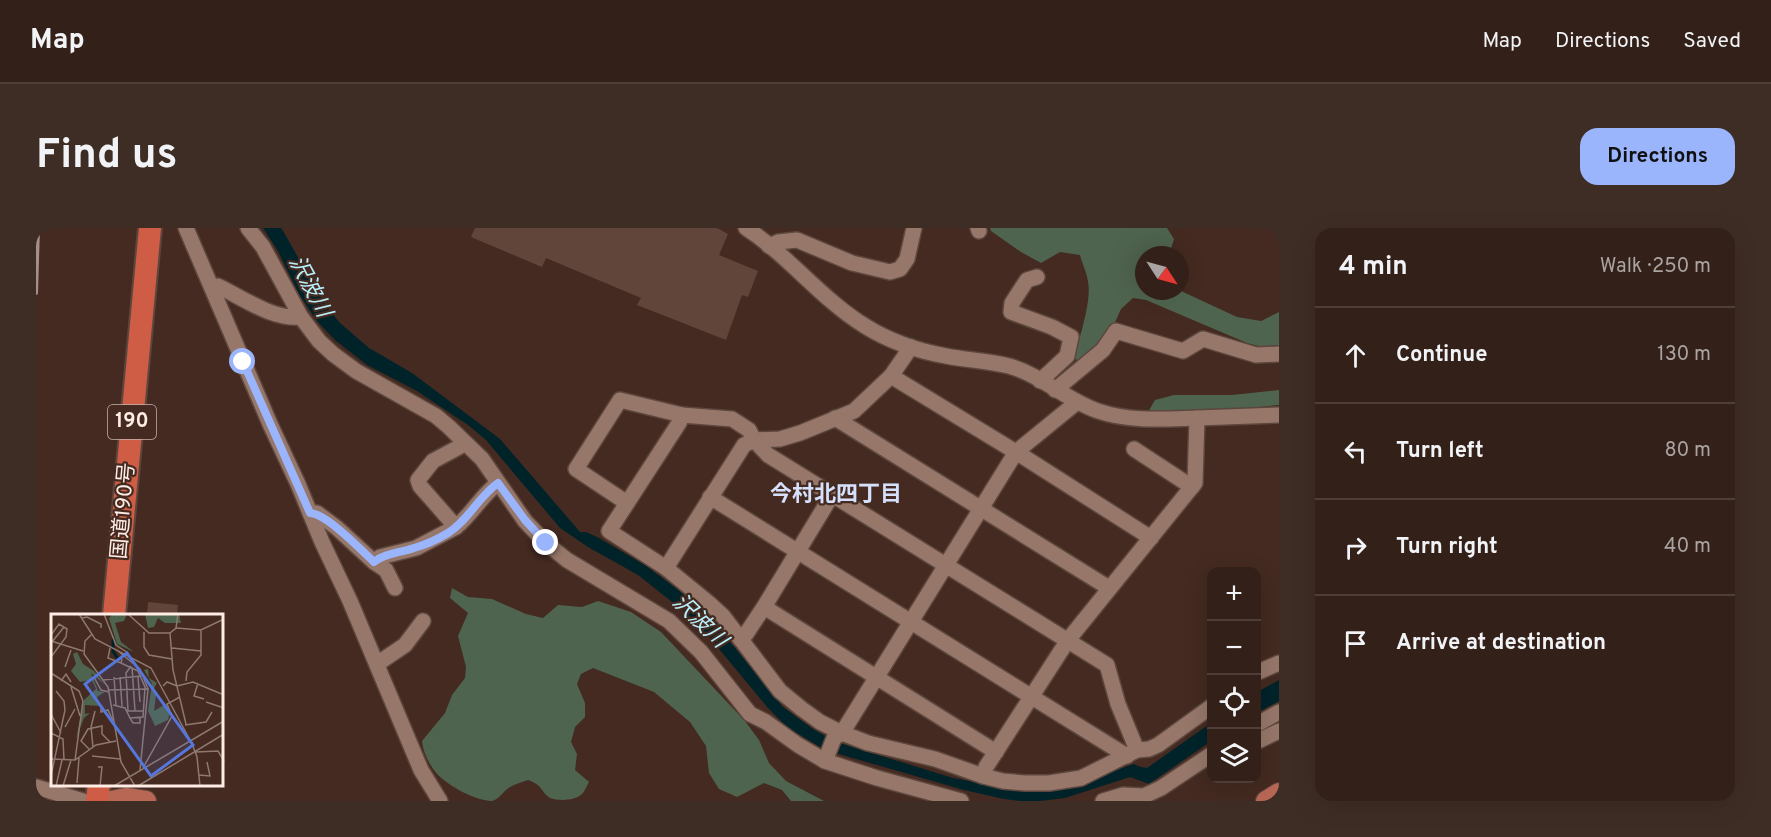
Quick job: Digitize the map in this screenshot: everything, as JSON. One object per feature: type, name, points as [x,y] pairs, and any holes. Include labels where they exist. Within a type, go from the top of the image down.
[{"type":"highway","name":"国道190号","points":[[114,614],[150,228]]},
{"type":"highway","points":[[97,801],[99,786]]},
{"type":"main road","points":[[1266,801],[1279,793]]},
{"type":"main road","points":[[111,801],[126,798],[146,801]]},
{"type":"street","points":[[186,228],[421,770],[440,801]]},
{"type":"street","points":[[248,228],[263,247],[301,317],[319,341],[348,366],[371,381],[436,416],[482,459],[525,520],[546,543],[567,560],[669,621],[701,652],[750,714],[766,722],[798,745],[826,758],[877,778],[961,801]]},
{"type":"street","points":[[746,228],[774,244],[828,300],[847,314],[883,336],[911,347],[946,356],[1016,368],[1076,403],[1120,417],[1158,420],[1279,415]]},
{"type":"street","points":[[774,244],[796,228]]},
{"type":"street","points":[[774,244],[797,240],[852,263],[890,272],[900,269],[907,259],[914,228]]},
{"type":"street","points":[[1037,277],[1027,280],[1012,303],[1011,312],[1052,327],[1071,337],[1067,356],[1040,381]]},
{"type":"street","points":[[212,288],[218,286],[264,309],[290,318],[301,317]]},
{"type":"street","points":[[1055,390],[1103,350],[1116,331],[1184,351],[1203,339],[1256,355],[1279,354]]},
{"type":"street","points":[[666,568],[744,445],[754,440],[780,439],[800,433],[854,411],[891,376],[911,347]]},
{"type":"street","points":[[891,376],[1151,538]]},
{"type":"street","points":[[627,503],[576,469],[620,400],[682,415],[732,419],[749,430],[754,440],[768,455],[1107,665],[1132,753]]},
{"type":"street","points":[[826,758],[1016,452],[1076,403]]},
{"type":"street","points":[[682,415],[609,531],[666,568],[716,610],[780,691],[838,736],[935,759],[1003,781],[1050,783],[1081,778],[1132,753],[1158,745],[1207,710]]},
{"type":"street","points":[[835,418],[1109,588]]},
{"type":"street","points":[[983,776],[986,767],[1068,640],[1195,483],[1197,418]]},
{"type":"street","points":[[456,527],[420,486],[418,480],[433,461],[459,447],[464,441]]},
{"type":"street","points":[[1134,449],[1192,487]]},
{"type":"street","points":[[374,562],[380,557],[416,548],[456,527],[481,498],[498,483]]},
{"type":"street","points":[[740,639],[764,607],[832,495]]},
{"type":"street","points":[[710,497],[1031,698],[1132,753]]},
{"type":"street","points":[[310,513],[317,513],[386,570],[395,588]]},
{"type":"street","points":[[764,607],[996,752]]},
{"type":"street","points":[[377,664],[405,645],[423,621]]},
{"type":"street","points":[[1261,671],[1279,663]]},
{"type":"street","points":[[1261,720],[1279,712]]},
{"type":"street","points":[[1261,740],[1279,731]]},
{"type":"street","points":[[1103,801],[1123,795],[1144,796],[1207,759]]},
{"type":"street","points":[[36,787],[83,801]]},
{"type":"green space","points":[[990,228],[1167,228],[1174,239],[1172,246],[1135,246],[1135,298],[1121,309],[1112,329],[1104,339],[1080,360],[1073,359],[1084,320],[1089,290],[1080,255],[1060,252],[1041,263],[991,231]]},
{"type":"green space","points":[[1189,295],[1237,317],[1261,321],[1279,312],[1279,345],[1262,347],[1247,343],[1146,300],[1189,300]]},
{"type":"green space","points":[[1279,390],[1279,405],[1186,414],[1148,412],[1155,400],[1174,395],[1232,395]]},
{"type":"green space","points":[[452,588],[468,597],[492,599],[526,614],[543,618],[558,605],[582,607],[598,601],[631,612],[661,632],[745,721],[759,740],[769,763],[786,781],[824,801],[791,801],[782,790],[764,783],[737,797],[719,789],[709,773],[706,746],[690,722],[654,692],[593,668],[581,674],[577,684],[585,703],[585,717],[575,727],[571,742],[577,754],[575,770],[589,782],[582,794],[571,799],[553,799],[537,784],[528,780],[510,787],[492,801],[471,796],[456,788],[432,768],[425,755],[422,741],[445,713],[452,695],[465,678],[466,667],[458,636],[468,613],[450,598]]},
{"type":"water","name":"沢波川","points":[[263,228],[281,228],[326,306],[340,323],[369,348],[412,373],[500,439],[580,532],[597,537],[645,565],[706,613],[783,707],[813,729],[836,742],[953,778],[1030,792],[1057,790],[1133,764],[1147,768],[1207,726],[1207,744],[1149,784],[1130,777],[1065,798],[1040,801],[1004,799],[964,790],[825,750],[788,728],[768,708],[696,621],[638,575],[588,547],[560,528],[486,440],[468,425],[417,391],[367,365],[335,340],[317,321],[299,294],[278,251]]},
{"type":"water","points":[[1279,680],[1279,701],[1261,711],[1261,690]]},
{"type":"building","points":[[475,228],[717,228],[728,234],[719,255],[758,271],[748,297],[742,295],[726,340],[637,305],[641,298],[546,258],[542,267],[471,237]]},
{"type":"building","points":[[148,602],[178,605],[177,614],[147,614]]},
{"type":"railway","points":[[36,293],[38,228]]},
{"type":"district","name":"今村北四丁目","points":[[836,495]]},
{"type":"route","points":[[243,362],[310,513],[317,513],[337,528],[374,562],[380,557],[416,548],[444,535],[462,522],[481,498],[498,483],[525,520],[546,543]]}]
